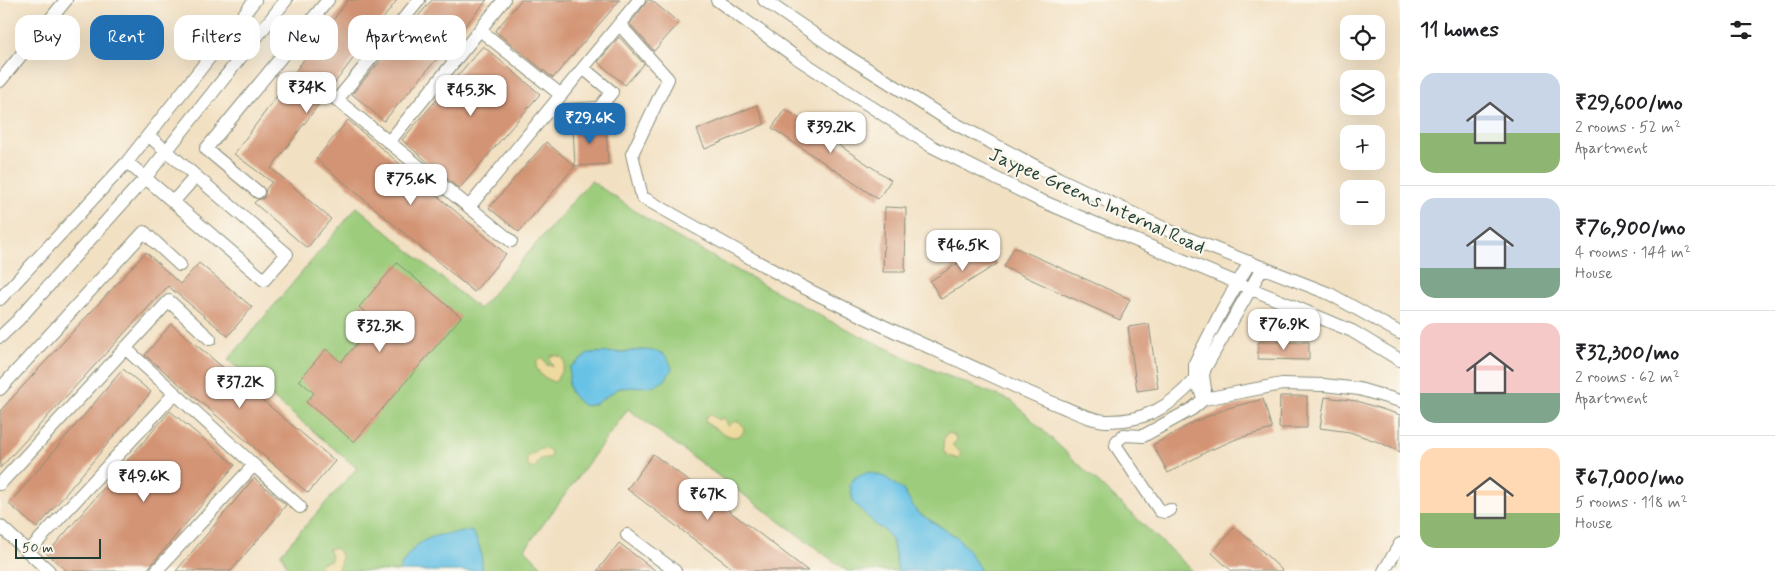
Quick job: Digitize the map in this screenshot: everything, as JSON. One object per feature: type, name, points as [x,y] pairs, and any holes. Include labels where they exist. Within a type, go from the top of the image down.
[{"type":"street","points":[[0,81],[66,0]]},
{"type":"street","points":[[0,299],[127,162],[255,0]]},
{"type":"street","points":[[0,337],[24,314],[145,178],[286,0]]},
{"type":"street","points":[[258,192],[206,149],[328,0]]},
{"type":"street","points":[[419,0],[337,100],[511,241]]},
{"type":"street","points":[[388,142],[504,0]]},
{"type":"street","points":[[469,207],[639,0]]},
{"type":"street","name":"Jaypee Greens Internal Road","points":[[717,0],[797,58],[931,146],[1037,199],[1352,331],[1400,360]]},
{"type":"street","name":"Jaypee Greens Internal Road","points":[[764,0],[839,51],[950,121],[1058,178],[1172,232],[1330,294],[1400,333]]},
{"type":"street","points":[[619,24],[668,79],[632,154],[642,197],[802,286],[884,326],[1088,418],[1105,421],[1134,420],[1145,417],[1178,396],[1194,379]]},
{"type":"street","points":[[480,30],[561,95]]},
{"type":"street","points":[[548,111],[599,108],[608,97],[612,92],[583,68]]},
{"type":"street","points":[[127,162],[264,280],[287,254],[148,136]]},
{"type":"street","points":[[173,202],[196,176]]},
{"type":"street","points":[[0,389],[144,232],[180,265]]},
{"type":"street","points":[[1206,399],[1203,375],[1205,368],[1244,285],[1250,262]]},
{"type":"street","points":[[1206,399],[1194,379],[1195,363],[1223,308],[1263,267]]},
{"type":"street","points":[[0,484],[169,301],[210,339]]},
{"type":"street","points":[[126,348],[300,507]]},
{"type":"street","points":[[1170,510],[1160,511],[1116,446],[1117,441],[1124,435],[1143,436],[1192,409],[1206,399],[1282,384],[1324,385],[1358,389],[1400,401]]},
{"type":"street","points":[[28,552],[175,393]]},
{"type":"street","points":[[156,571],[254,465]]},
{"type":"street","points":[[0,526],[49,571]]},
{"type":"street","points":[[627,535],[675,571]]},
{"type":"street","points":[[1384,571],[1400,544]]},
{"type":"green space","points":[[591,181],[662,229],[828,320],[930,369],[1012,401],[1193,571],[981,571],[957,537],[916,512],[903,490],[853,502],[877,526],[884,530],[892,540],[898,571],[847,571],[628,409],[525,549],[546,571],[482,571],[480,550],[477,540],[471,531],[445,534],[422,542],[409,554],[399,571],[289,571],[281,553],[357,468],[228,360],[357,207],[479,309]],"holes":[[[642,350],[631,387],[619,388],[609,394],[590,353]]]},
{"type":"sand","points":[[553,355],[562,357],[564,366],[556,381],[553,382],[541,375],[536,367],[537,361],[543,358],[547,365],[553,366],[549,358]]},
{"type":"sand","points":[[711,415],[718,420],[723,418],[729,426],[733,422],[738,421],[744,427],[743,433],[735,437],[721,432],[705,421],[706,416]]},
{"type":"sand","points":[[948,433],[954,435],[957,440],[952,445],[961,453],[958,459],[947,455],[943,450],[944,437]]},
{"type":"sand","points":[[541,449],[550,450],[551,457],[540,459],[535,468],[529,468],[526,458]]},
{"type":"sand","points":[[335,548],[341,556],[340,565],[336,571],[320,571],[320,563],[330,561],[332,558],[328,549]]},
{"type":"water","points":[[642,350],[665,355],[672,369],[665,380],[655,386],[619,388],[595,404],[584,406],[571,393],[569,385],[570,367],[590,353]]},
{"type":"water","points":[[868,472],[885,477],[903,490],[917,512],[957,537],[967,548],[981,571],[898,571],[892,540],[884,530],[877,526],[853,502],[850,485],[854,478]]},
{"type":"water","points":[[471,531],[477,540],[480,550],[482,571],[399,571],[415,547],[429,538]]},
{"type":"building","points":[[348,0],[397,0],[386,15],[348,15],[348,60],[352,60],[271,168],[331,219],[307,248],[254,203],[264,198],[266,189],[272,182],[234,154],[304,60],[338,60],[337,15]]},
{"type":"building","points":[[432,0],[487,0],[466,25],[466,15],[419,15]]},
{"type":"building","points":[[521,0],[620,0],[553,78],[495,31]]},
{"type":"building","points":[[648,0],[651,0],[679,23],[654,51],[630,24]]},
{"type":"building","points":[[619,37],[644,64],[625,85],[598,62]]},
{"type":"building","points":[[483,46],[540,94],[459,189],[402,140]]},
{"type":"building","points":[[381,60],[436,60],[384,121],[352,94]]},
{"type":"building","points":[[757,105],[765,124],[705,149],[697,130]]},
{"type":"building","points":[[785,109],[891,180],[878,199],[772,128]]},
{"type":"building","points":[[348,120],[506,254],[474,292],[316,159]]},
{"type":"building","points":[[606,124],[608,164],[575,166],[573,126]]},
{"type":"building","points":[[546,142],[575,166],[519,232],[489,208]]},
{"type":"building","points":[[885,207],[906,208],[905,272],[883,272]]},
{"type":"building","points":[[985,246],[997,264],[941,299],[930,281]]},
{"type":"building","points":[[1014,247],[1130,299],[1120,320],[1004,267]]},
{"type":"building","points":[[146,252],[180,284],[199,263],[252,307],[228,336],[168,286],[0,468],[0,411]]},
{"type":"building","points":[[397,263],[461,317],[354,442],[306,402],[314,393],[299,380],[326,349],[341,362],[376,321],[359,307]]},
{"type":"building","points":[[171,324],[335,461],[308,493],[145,355]]},
{"type":"building","points":[[1149,324],[1158,388],[1137,391],[1128,327]]},
{"type":"building","points":[[1258,342],[1309,342],[1309,360],[1258,359]]},
{"type":"building","points":[[123,369],[151,392],[37,528],[9,504]]},
{"type":"building","points":[[1280,396],[1307,396],[1307,428],[1279,428]]},
{"type":"building","points":[[1325,397],[1357,401],[1400,415],[1400,452],[1350,432],[1320,428]]},
{"type":"building","points":[[1263,399],[1272,429],[1239,438],[1208,451],[1168,473],[1153,445],[1194,422],[1228,408]]},
{"type":"building","points":[[170,411],[235,465],[146,571],[67,571],[47,554]]},
{"type":"building","points":[[653,454],[808,571],[736,571],[627,489]]},
{"type":"building","points":[[254,478],[286,505],[275,519],[231,571],[176,571]]},
{"type":"building","points":[[1235,527],[1283,571],[1232,571],[1225,565],[1212,553]]},
{"type":"building","points":[[619,543],[640,559],[656,571],[597,571]]}]
